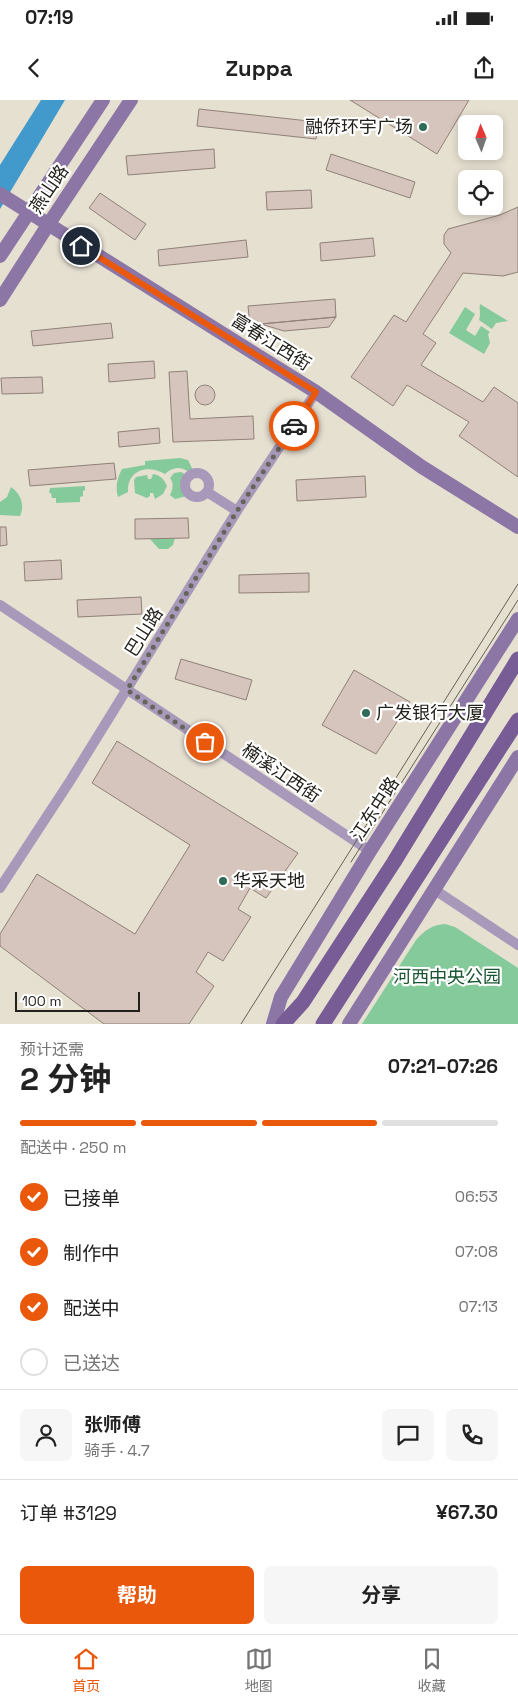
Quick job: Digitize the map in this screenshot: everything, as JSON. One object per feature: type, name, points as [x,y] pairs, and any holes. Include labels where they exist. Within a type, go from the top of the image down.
[{"type":"main road","points":[[283,1024],[303,1002],[388,870],[518,660]]},
{"type":"main road","points":[[323,1024],[518,720]]},
{"type":"street","name":"燕山路","points":[[0,256],[102,100]]},
{"type":"street","name":"燕山路","points":[[0,300],[131,100]]},
{"type":"street","name":"富春江西街","points":[[0,194],[316,392],[422,467],[518,527]]},
{"type":"street","name":"巴山路","points":[[0,888],[127,690],[237,511],[316,392]]},
{"type":"street","points":[[207,492],[237,511]]},
{"type":"street","name":"楠溪江西街","points":[[0,605],[370,851]]},
{"type":"street","name":"江东中路","points":[[274,1024],[281,997],[370,851],[518,618]]},
{"type":"street","points":[[349,1024],[518,757]]},
{"type":"street","points":[[435,890],[518,945]]},
{"type":"green space","points":[[480,304],[508,321],[496,323],[492,329],[479,320]]},
{"type":"green space","points":[[465,307],[475,314],[466,330],[475,336],[481,326],[490,332],[488,334],[490,343],[484,354],[449,333]]},
{"type":"green space","points":[[180,458],[188,460],[193,470],[189,472],[177,468],[165,474],[152,469],[140,471],[131,478],[128,492],[118,497],[117,483],[122,469],[145,465],[145,461]]},
{"type":"green space","points":[[181,472],[185,474],[181,488],[187,496],[175,499],[170,495],[173,486],[170,478],[174,473]]},
{"type":"green space","points":[[153,474],[160,476],[167,486],[163,494],[155,499],[153,493],[150,493],[150,496],[147,498],[135,493],[134,480],[136,477],[147,475],[148,479],[151,479]]},
{"type":"green space","points":[[85,486],[80,502],[56,503],[56,498],[52,498],[51,493],[49,493],[50,488]]},
{"type":"green space","points":[[11,487],[21,500],[20,516],[0,515],[0,502],[7,497]]},
{"type":"green space","points":[[175,538],[173,545],[168,549],[159,549],[150,539]]},
{"type":"green space","name":"河西中央公园","points":[[445,924],[455,927],[518,968],[518,1024],[362,1024],[416,940],[429,929]]},
{"type":"water","points":[[41,100],[65,100],[0,209],[0,165]]},
{"type":"building","name":"融侨环宇广场","points":[[350,100],[469,100],[460,115],[458,115],[458,119],[437,154]]},
{"type":"building","points":[[199,109],[318,122],[316,139],[197,126]]},
{"type":"building","points":[[214,149],[215,168],[128,175],[126,156]]},
{"type":"building","points":[[331,154],[415,182],[410,198],[326,170]]},
{"type":"building","points":[[311,190],[312,208],[267,210],[266,192]]},
{"type":"building","points":[[100,193],[146,224],[135,240],[89,208]]},
{"type":"building","points":[[518,207],[518,272],[503,276],[463,273],[423,334],[436,343],[421,365],[483,402],[494,387],[518,403],[518,477],[459,436],[469,422],[407,385],[393,406],[351,377],[394,315],[406,322],[451,253],[444,244],[444,235],[448,229],[503,214]]},
{"type":"building","points":[[373,238],[375,256],[321,261],[320,243]]},
{"type":"building","points":[[246,240],[248,257],[159,266],[158,250]]},
{"type":"building","points":[[335,299],[336,317],[250,325],[248,306]]},
{"type":"building","points":[[336,317],[329,327],[284,331],[261,324]]},
{"type":"building","points":[[111,323],[113,338],[33,346],[31,331]]},
{"type":"building","points":[[154,361],[155,378],[109,382],[108,364]]},
{"type":"building","points":[[187,371],[190,419],[253,416],[254,439],[173,442],[169,372]]},
{"type":"building","points":[[42,377],[43,393],[2,394],[1,378]]},
{"type":"building","points":[[205,385],[212,388],[215,395],[212,402],[205,405],[198,402],[195,395],[198,388]]},
{"type":"building","points":[[159,428],[160,443],[119,447],[118,432]]},
{"type":"building","points":[[114,463],[116,479],[30,486],[28,470]]},
{"type":"building","points":[[365,476],[366,497],[297,501],[296,480]]},
{"type":"building","points":[[188,518],[189,538],[135,539],[135,519]]},
{"type":"building","points":[[0,527],[6,527],[7,545],[0,546]]},
{"type":"building","points":[[61,560],[62,579],[25,581],[24,562]]},
{"type":"building","points":[[309,573],[309,592],[239,593],[239,575]]},
{"type":"building","points":[[141,597],[142,614],[78,617],[77,600]]},
{"type":"building","points":[[181,659],[252,680],[246,700],[175,679]]},
{"type":"building","name":"广发银行大厦","points":[[354,670],[410,702],[376,754],[322,725]]},
{"type":"building","name":"华采天地","points":[[117,741],[298,853],[266,898],[250,888],[238,909],[251,917],[223,961],[208,952],[196,972],[214,986],[189,1024],[104,1024],[0,946],[0,934],[37,874],[135,934],[190,845],[92,783]]},
{"type":"tram line","points":[[241,1024],[518,584]]},
{"type":"tram line","points":[[351,862],[518,600]]},
{"type":"way so far","points":[[205,742],[127,690],[237,511],[294,426]]},
{"type":"place","name":"融侨环宇广场","points":[[423,127]]},
{"type":"place","name":"广发银行大厦","points":[[366,713]]},
{"type":"place","name":"华采天地","points":[[223,881]]},
{"type":"route","points":[[81,246],[316,392],[294,426]]}]
